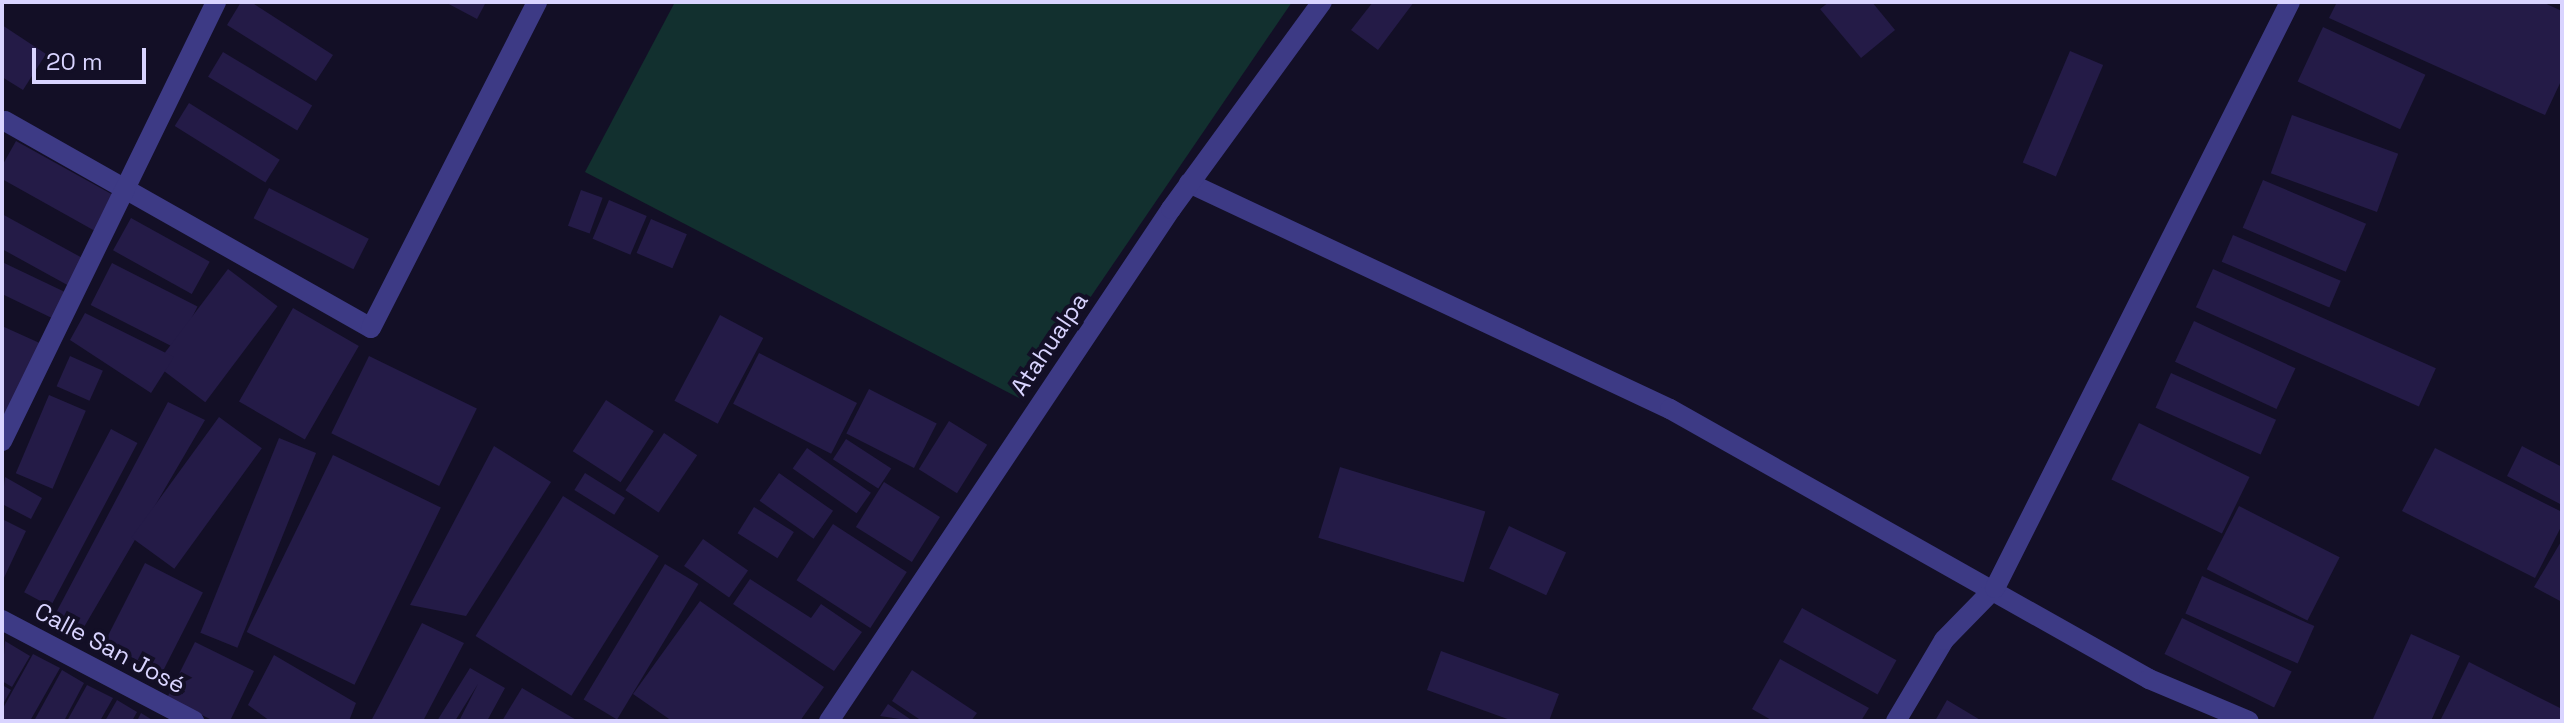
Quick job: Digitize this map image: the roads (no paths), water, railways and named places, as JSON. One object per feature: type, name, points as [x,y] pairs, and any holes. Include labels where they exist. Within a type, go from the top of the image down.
[{"type":"street","points":[[2,441],[124,189],[141,166],[216,2]]},
{"type":"street","points":[[5,121],[371,328],[537,2]]},
{"type":"street","name":"Atahualpa","points":[[829,721],[1189,183],[1322,2]]},
{"type":"street","points":[[1896,721],[1944,640],[1995,588],[2290,2]]},
{"type":"street","points":[[1189,183],[1670,409],[1995,588],[2149,679],[2249,721]]},
{"type":"street","name":"Calle San José","points":[[2,620],[194,721]]}]
